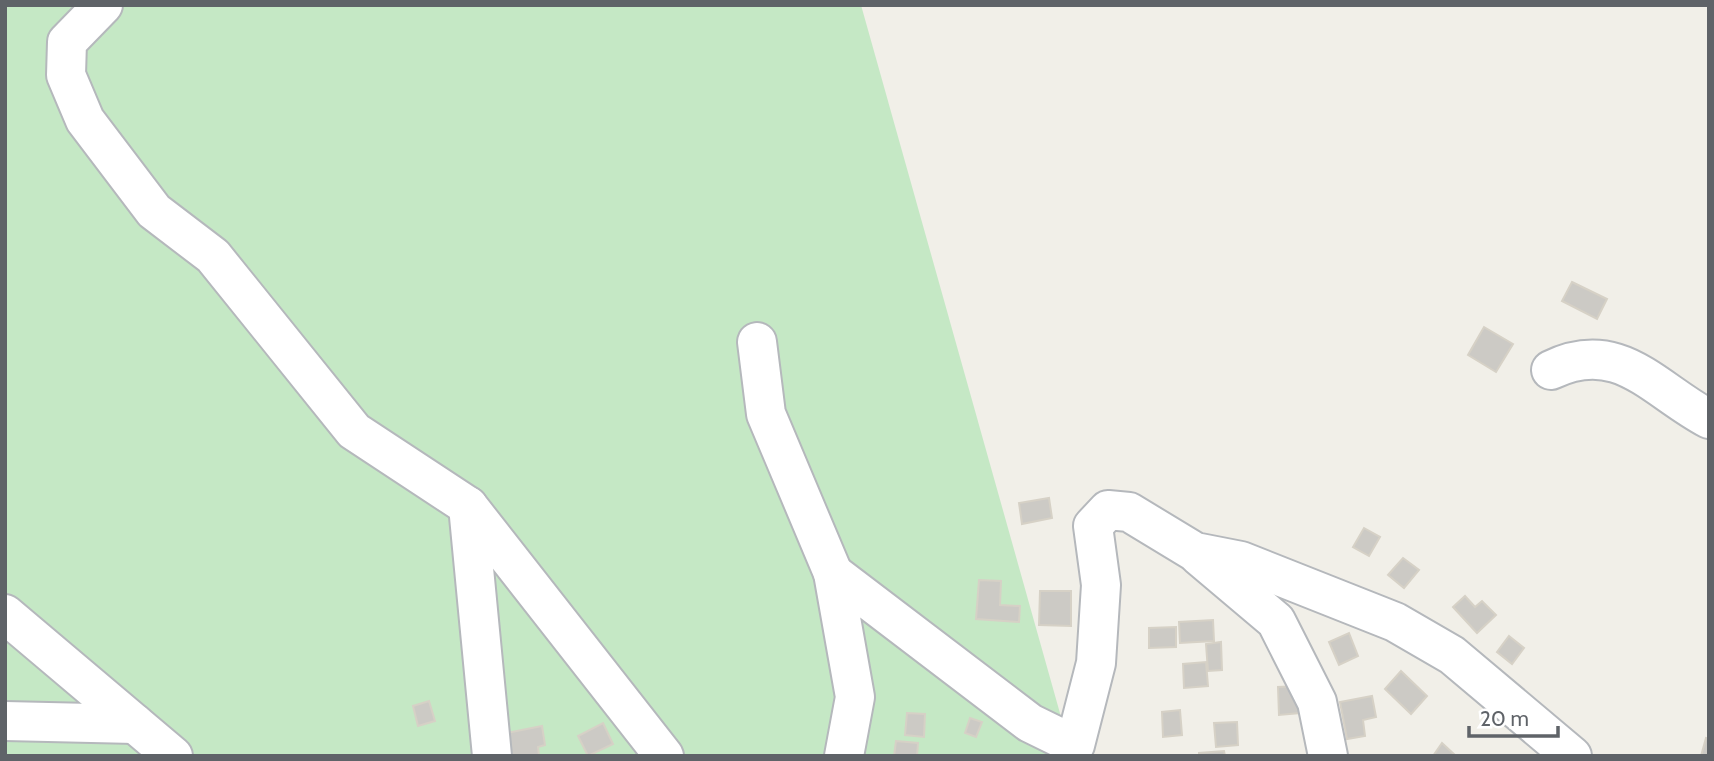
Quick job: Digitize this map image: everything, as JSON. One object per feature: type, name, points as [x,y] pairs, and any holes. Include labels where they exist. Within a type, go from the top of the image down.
[{"type":"street","points":[[103,5],[67,42],[66,75],[85,120],[154,211],[213,256],[354,431],[468,506],[664,756]]},
{"type":"street","points":[[757,342],[766,414],[833,573],[855,697],[844,756]]},
{"type":"street","points":[[1550,370],[1569,361],[1608,360],[1640,374],[1709,419]]},
{"type":"street","points":[[468,506],[492,756]]},
{"type":"street","points":[[833,573],[1030,723],[1077,751],[1096,663],[1101,585],[1093,526],[1108,510],[1129,512],[1195,552],[1276,621],[1317,702],[1328,756]]},
{"type":"street","points":[[1195,552],[1241,562],[1395,622],[1452,655],[1572,756]]},
{"type":"street","points":[[5,614],[173,756]]},
{"type":"street","points":[[5,721],[135,724]]},
{"type":"green space","points":[[5,5],[861,5],[1072,756],[5,756]]},
{"type":"building","points":[[1572,282],[1607,299],[1597,319],[1562,301]]},
{"type":"building","points":[[1484,327],[1513,344],[1496,372],[1468,355]]},
{"type":"building","points":[[1049,498],[1052,518],[1022,524],[1019,503]]},
{"type":"building","points":[[1364,528],[1380,537],[1369,556],[1353,547]]},
{"type":"building","points":[[1403,558],[1419,570],[1404,588],[1388,575]]},
{"type":"building","points":[[979,580],[1001,581],[1000,605],[1020,606],[1019,622],[976,619]]},
{"type":"building","points":[[1040,591],[1071,591],[1071,626],[1039,625]]},
{"type":"building","points":[[1465,596],[1475,607],[1482,601],[1496,615],[1477,633],[1453,607]]},
{"type":"building","points":[[1213,620],[1214,641],[1180,643],[1179,622]]},
{"type":"building","points":[[1176,627],[1176,647],[1149,648],[1149,628]]},
{"type":"building","points":[[1349,633],[1358,656],[1339,665],[1329,642]]},
{"type":"building","points":[[1509,636],[1524,648],[1512,664],[1497,652]]},
{"type":"building","points":[[1221,642],[1222,670],[1208,671],[1206,644]]},
{"type":"building","points":[[1206,662],[1208,686],[1184,688],[1183,664]]},
{"type":"building","points":[[1401,671],[1427,696],[1411,714],[1385,689]]},
{"type":"building","points":[[1298,686],[1300,713],[1279,715],[1278,687]]},
{"type":"building","points":[[1372,696],[1376,717],[1363,720],[1365,736],[1347,739],[1340,702]]},
{"type":"building","points":[[429,701],[435,721],[418,726],[413,706]]},
{"type":"building","points":[[1180,710],[1182,735],[1163,737],[1162,712]]},
{"type":"building","points":[[907,713],[925,714],[924,737],[905,735]]},
{"type":"building","points":[[970,718],[982,722],[976,737],[965,733]]},
{"type":"building","points":[[1237,722],[1238,745],[1216,747],[1214,723]]},
{"type":"building","points":[[603,723],[613,744],[588,756],[578,736]]},
{"type":"building","points":[[542,726],[545,745],[538,747],[539,756],[500,756],[496,735]]},
{"type":"building","points":[[1706,738],[1709,739],[1709,756],[1701,756]]},
{"type":"building","points":[[896,741],[918,743],[917,756],[894,756]]},
{"type":"building","points":[[1442,743],[1456,756],[1433,756]]},
{"type":"building","points":[[1224,751],[1225,756],[1199,756],[1199,753]]}]
